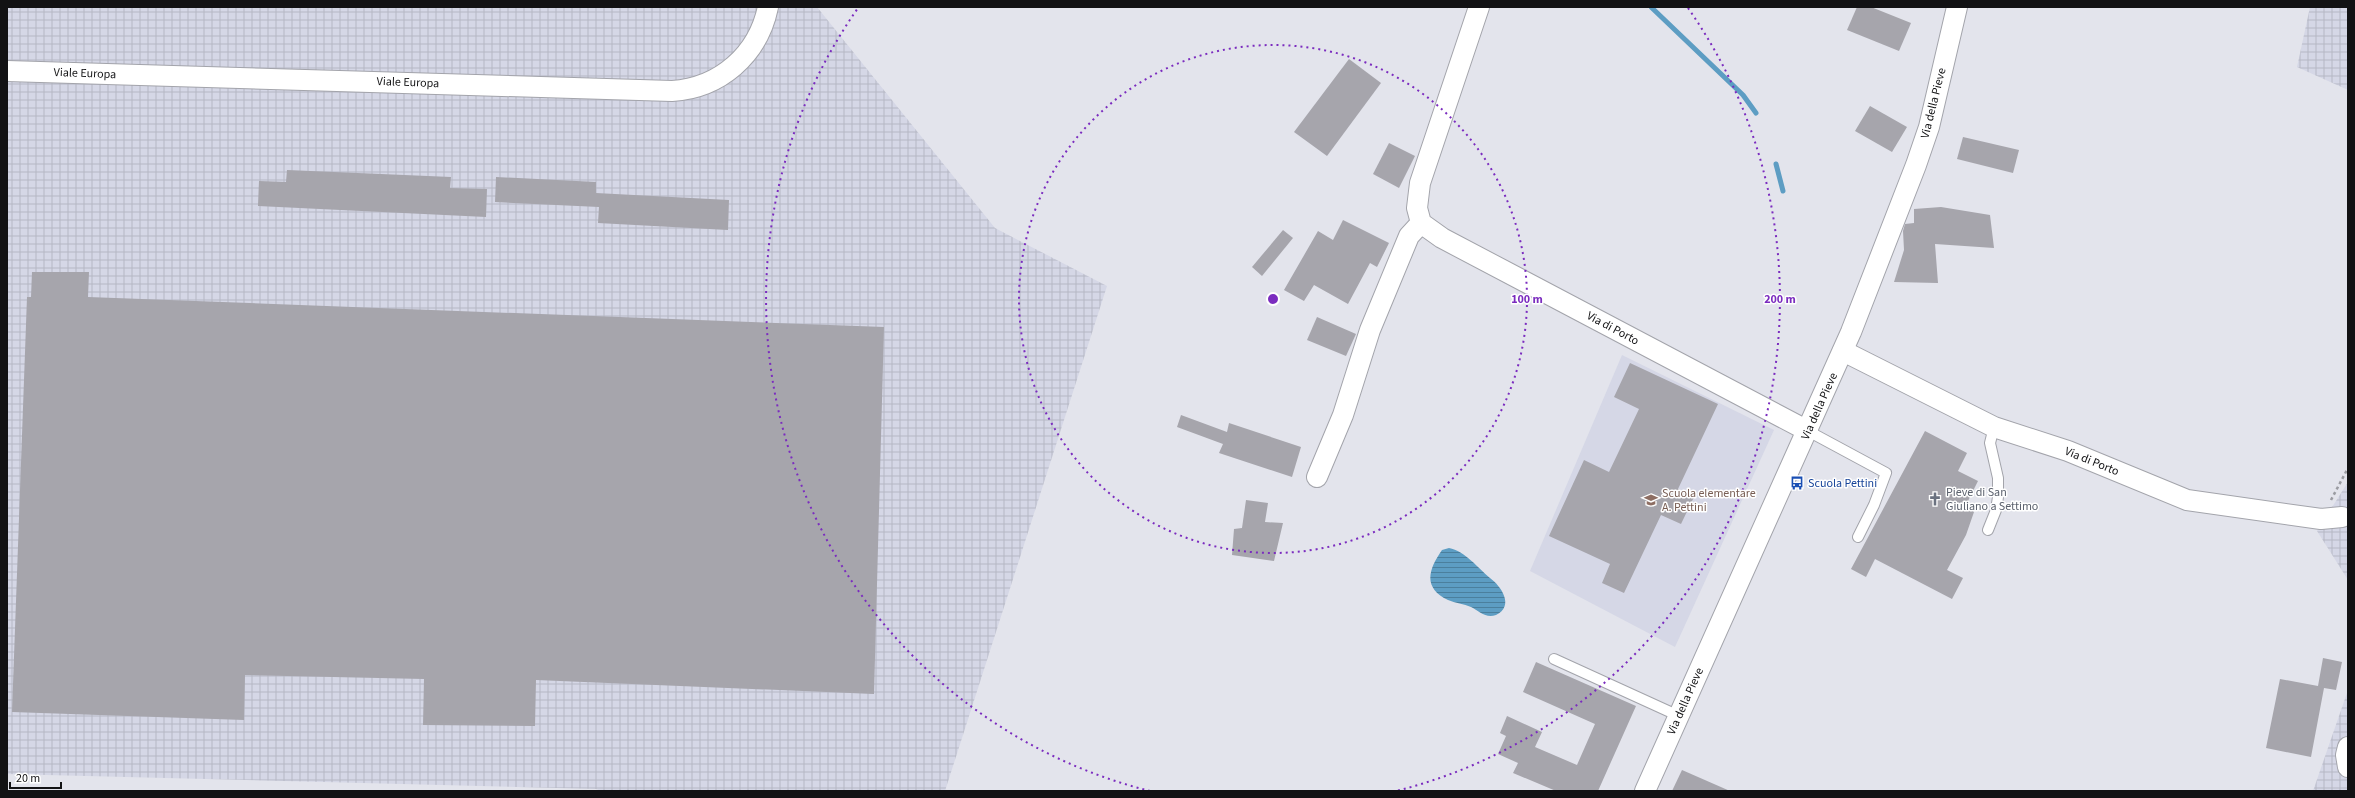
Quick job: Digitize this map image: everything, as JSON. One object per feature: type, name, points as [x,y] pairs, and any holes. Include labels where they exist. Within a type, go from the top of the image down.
[{"type":"street","name":"Viale Europa","points":[[7,71],[672,91],[692,90],[710,82],[733,67],[747,54],[758,34],[768,7]]},
{"type":"street","points":[[1317,477],[1344,414],[1370,330],[1409,236],[1421,223],[1417,208],[1420,183],[1479,7]]},
{"type":"street","name":"Via della Pieve","points":[[1645,791],[1843,351],[1927,134],[1957,7]]},
{"type":"street","name":"Via di Porto","points":[[1421,223],[1442,238],[1808,431]]},
{"type":"street","name":"Via di Porto","points":[[1843,351],[1994,428],[2068,451],[2187,500],[2321,518],[2346,518]]},
{"type":"street","points":[[2348,747],[2346,755],[2348,767]]},
{"type":"lane","points":[[1988,530],[1996,510],[1998,497],[1998,478],[1990,443],[1994,428]]},
{"type":"lane","points":[[1808,431],[1886,473],[1874,505],[1858,537]]},
{"type":"lane","points":[[1554,659],[1678,716]]},
{"type":"shaded area","points":[[7,7],[817,7],[995,228],[1107,286],[945,791],[601,791],[596,789],[7,774]]},
{"type":"shaded area","points":[[2310,7],[2348,7],[2348,90],[2297,67]]},
{"type":"shaded area","name":"Scuola elementare A. Pettini","points":[[1622,355],[1774,430],[1675,647],[1530,571]]},
{"type":"shaded area","points":[[2348,482],[2348,580],[2317,531]]},
{"type":"shaded area","points":[[2348,690],[2348,791],[2313,791]]},
{"type":"water","points":[[1449,548],[1466,556],[1498,586],[1502,591],[1505,601],[1505,607],[1502,611],[1496,615],[1489,616],[1471,607],[1448,600],[1435,590],[1431,584],[1431,571],[1442,550]]},
{"type":"building","points":[[1857,7],[1871,7],[1911,23],[1899,51],[1847,30]]},
{"type":"building","points":[[1349,59],[1381,83],[1327,156],[1294,132]]},
{"type":"building","points":[[1870,106],[1907,127],[1892,152],[1855,131]]},
{"type":"building","points":[[1963,137],[2019,150],[2013,173],[1957,159]]},
{"type":"building","points":[[1389,143],[1415,156],[1399,188],[1373,174]]},
{"type":"building","points":[[287,170],[451,177],[450,188],[487,189],[486,217],[258,206],[259,181],[286,182]]},
{"type":"building","points":[[496,177],[596,182],[596,193],[729,200],[728,230],[598,223],[599,207],[495,202]]},
{"type":"building","points":[[1941,207],[1990,215],[1994,248],[1935,244],[1938,283],[1894,282],[1904,250],[1903,231],[1905,224],[1914,223],[1914,209]]},
{"type":"building","points":[[1343,220],[1389,243],[1377,267],[1370,263],[1348,304],[1314,285],[1304,301],[1284,290],[1318,231],[1333,240]]},
{"type":"building","points":[[1283,230],[1293,238],[1262,276],[1252,267]]},
{"type":"building","points":[[32,272],[89,272],[88,297],[884,327],[874,694],[536,680],[535,726],[423,725],[424,679],[245,675],[244,720],[12,712],[27,297],[31,297]]},
{"type":"building","points":[[1317,317],[1356,334],[1346,356],[1307,340]]},
{"type":"building","points":[[1630,363],[1718,404],[1678,489],[1694,497],[1681,524],[1661,515],[1624,593],[1602,583],[1610,564],[1549,536],[1584,460],[1609,472],[1639,409],[1614,397]]},
{"type":"building","points":[[1181,415],[1227,432],[1229,423],[1301,447],[1292,477],[1219,453],[1223,444],[1177,427]]},
{"type":"building","points":[[1925,431],[1967,453],[1958,471],[1978,481],[1968,501],[1974,512],[1966,535],[1947,570],[1963,578],[1952,599],[1875,559],[1866,577],[1851,569]]},
{"type":"building","points":[[1246,500],[1268,503],[1265,522],[1283,523],[1274,561],[1232,555],[1234,529],[1242,528]]},
{"type":"building","points":[[2323,658],[2342,662],[2336,690],[2324,688],[2311,757],[2266,748],[2280,679],[2318,686]]},
{"type":"building","points":[[1536,662],[1636,706],[1598,791],[1556,791],[1513,773],[1518,763],[1498,754],[1506,736],[1500,733],[1507,716],[1542,732],[1535,747],[1577,765],[1595,724],[1523,692]]},
{"type":"building","points":[[1682,770],[1730,791],[1672,791]]},
{"type":"waterway","points":[[1651,7],[1743,95],[1756,113]]},
{"type":"waterway","points":[[1776,164],[1783,191]]},
{"type":"place","name":"Scuola Pettini","points":[[1797,483]]},
{"type":"place","name":"Pieve di San Giuliano a Settimo","points":[[1935,499]]},
{"type":"place","name":"Scuola elementare A. Pettini","points":[[1651,500]]}]
